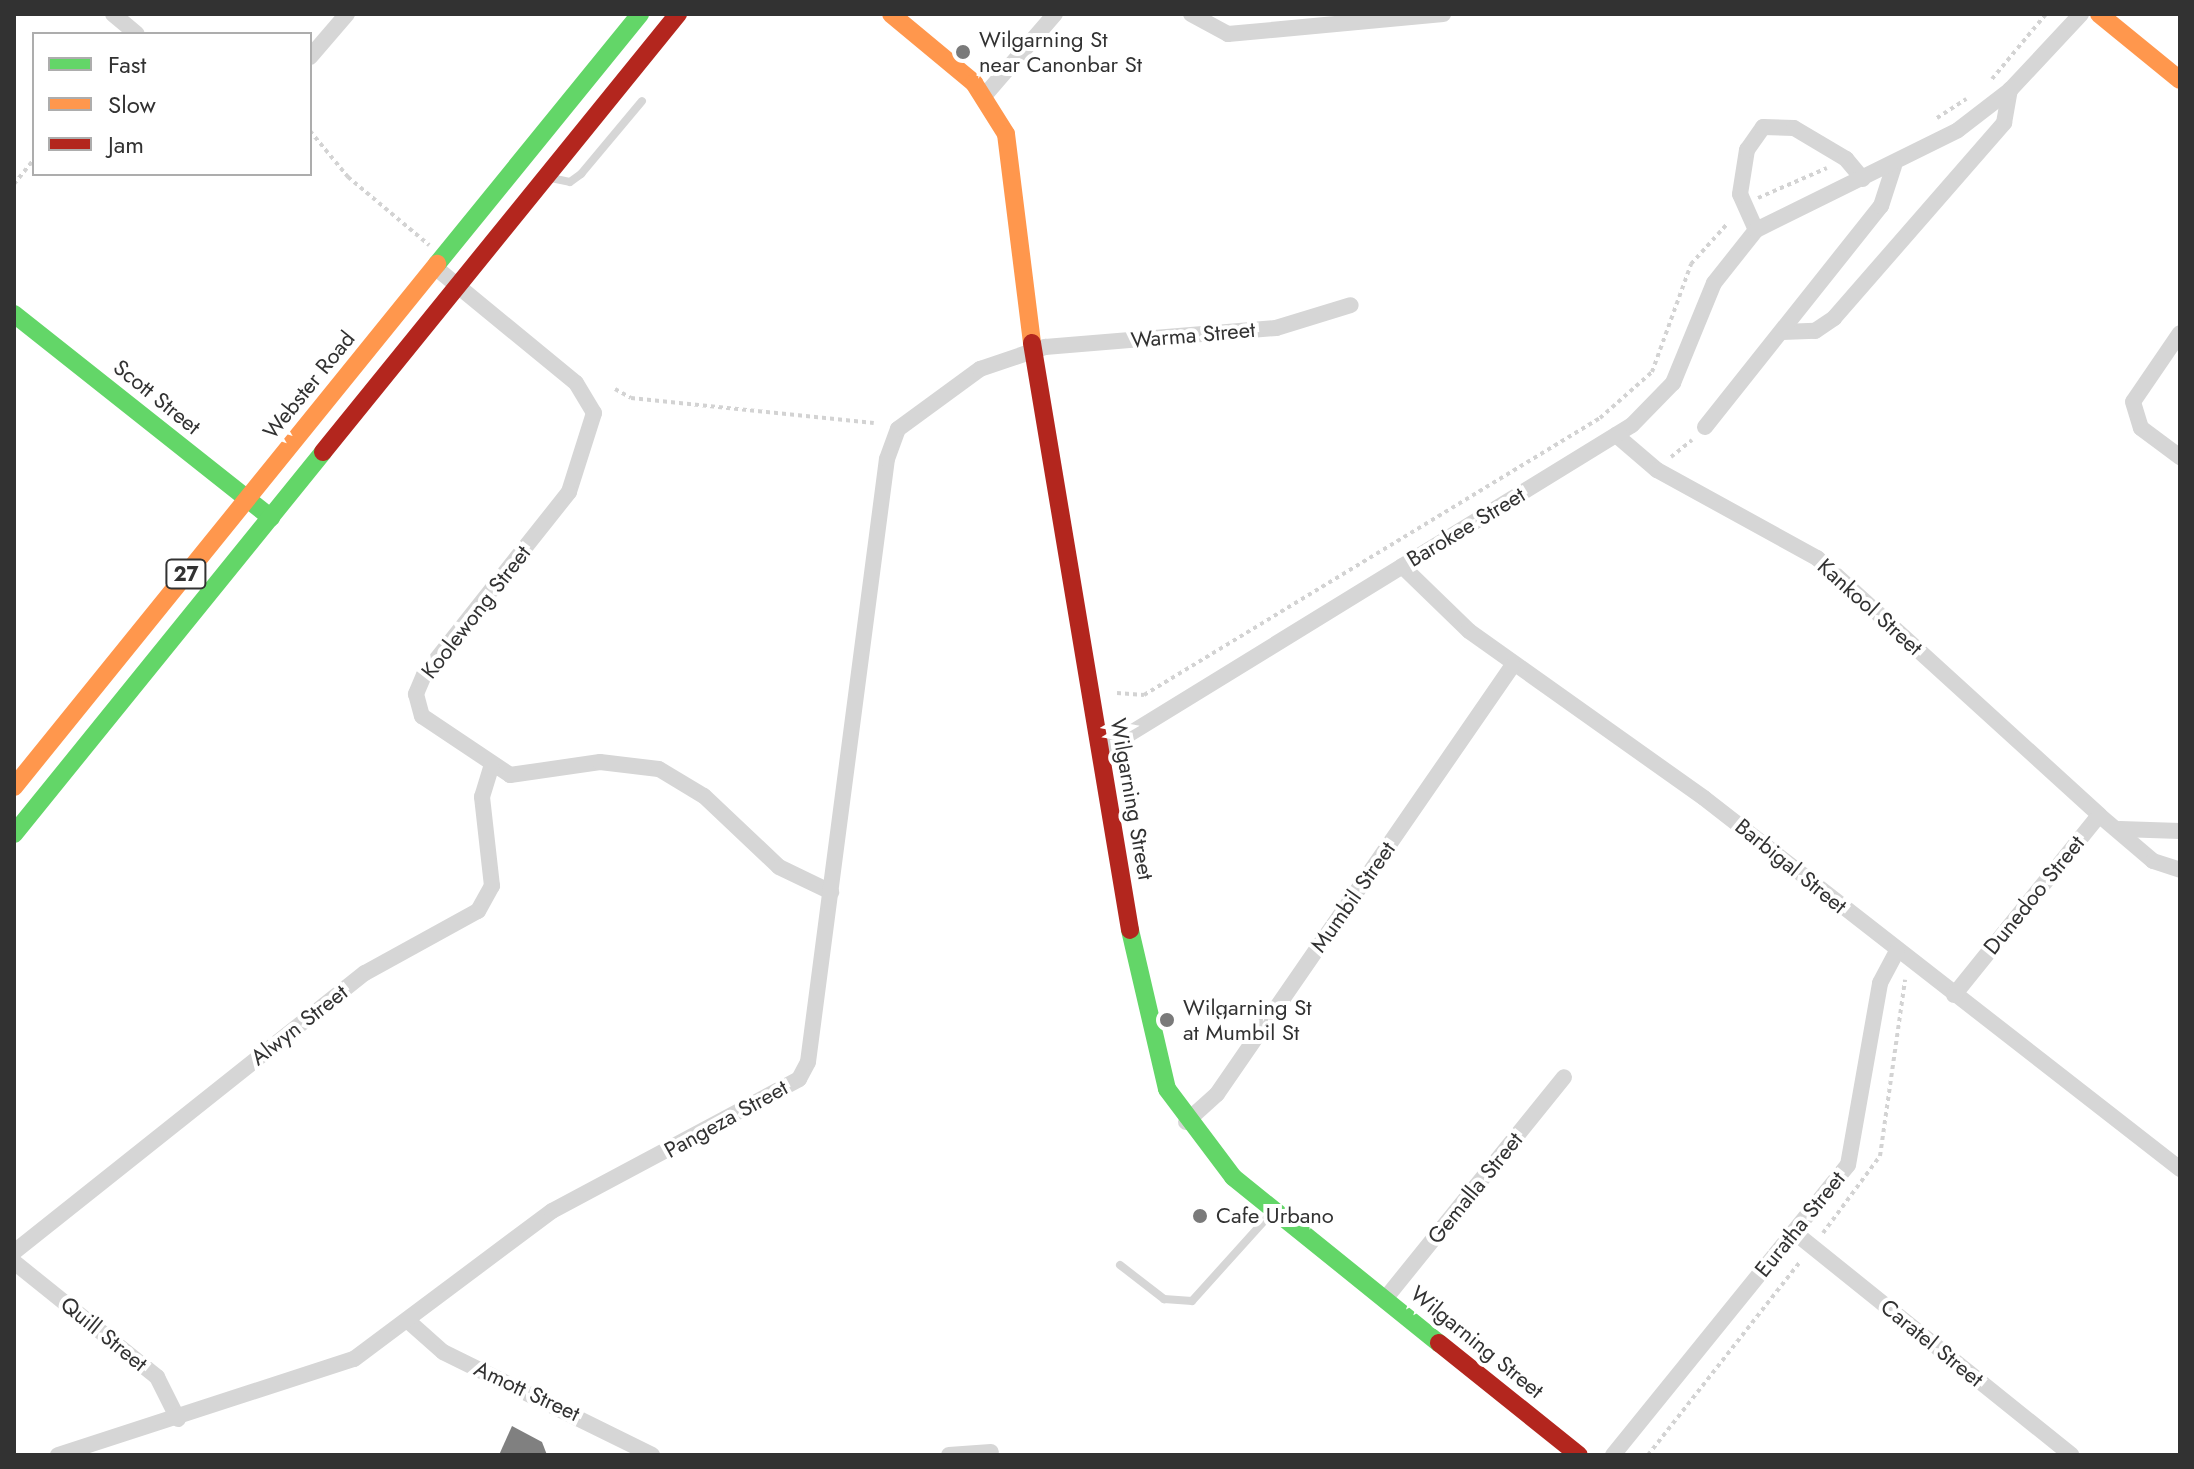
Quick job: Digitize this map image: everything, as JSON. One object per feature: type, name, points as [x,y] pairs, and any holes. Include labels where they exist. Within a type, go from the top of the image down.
[{"type":"street","points":[[113,14],[135,32]]},
{"type":"street","points":[[312,55],[347,14]]},
{"type":"street","name":"Webster Road","points":[[14,787],[640,14]]},
{"type":"street","name":"27","points":[[14,834],[678,14]]},
{"type":"street","name":"Wilgarning Street","points":[[891,14],[985,95],[1009,149],[1031,352],[1151,1043],[1186,1122],[1215,1160],[1274,1210],[1579,1455]]},
{"type":"street","points":[[985,95],[1055,14]]},
{"type":"street","points":[[1191,14],[1228,34],[1443,14]]},
{"type":"street","name":"Barokee Street","points":[[1100,752],[1616,435],[1673,383],[1714,283],[1756,230],[1894,166],[2010,90],[2081,14]]},
{"type":"street","points":[[2099,14],[2180,80]]},
{"type":"street","name":"Barokee Street","points":[[1782,332],[1815,331],[1834,318],[2004,123],[2010,90]]},
{"type":"street","points":[[1756,230],[1740,194],[1749,143],[1763,127],[1794,128],[1846,159],[1863,179]]},
{"type":"street","points":[[1705,427],[1881,206],[1894,166]]},
{"type":"street","name":"Koolewong Street","points":[[440,262],[460,286],[576,383],[594,413],[569,492],[416,694],[422,716],[491,767],[517,776],[600,762],[659,769],[704,796],[779,867],[831,892]]},
{"type":"street","name":"Warma Street","points":[[1031,352],[1276,328],[1351,305]]},
{"type":"street","name":"Scott Street","points":[[14,314],[271,518]]},
{"type":"street","points":[[2180,333],[2133,402],[2141,428],[2180,457]]},
{"type":"street","name":"Pangeza Street","points":[[58,1455],[77,1453],[354,1359],[552,1211],[799,1079],[808,1062],[891,442],[911,417],[980,369],[1031,352]]},
{"type":"street","name":"Kankool Street","points":[[1616,435],[1657,470],[1817,558],[2099,815]]},
{"type":"street","name":"Barbigal Street","points":[[1402,566],[1513,665],[1672,774],[2180,1169]]},
{"type":"street","name":"Mumbil Street","points":[[1186,1122],[1217,1094],[1513,665]]},
{"type":"street","name":"Alwyn Street","points":[[14,1252],[365,973],[478,911],[492,886],[482,797],[491,767]]},
{"type":"street","name":"Dunedoo Street","points":[[1954,995],[2099,815],[2120,829],[2153,861],[2180,870]]},
{"type":"street","points":[[2120,829],[2180,831]]},
{"type":"street","name":"Euratha Street","points":[[1613,1455],[1853,1155],[1880,983],[1897,951]]},
{"type":"street","name":"Gemalla Street","points":[[1385,1299],[1564,1077]]},
{"type":"street","name":"Caratel Street","points":[[1794,1232],[2071,1455]]},
{"type":"street","name":"Quill Street","points":[[14,1262],[157,1377],[178,1419]]},
{"type":"street","name":"Amott Street","points":[[407,1320],[443,1352],[652,1455]]},
{"type":"street","points":[[949,1455],[991,1452]]},
{"type":"lane","points":[[547,177],[576,179],[642,101]]},
{"type":"lane","points":[[1120,1265],[1164,1299],[1186,1303],[1274,1210]]},
{"type":"path","points":[[1982,90],[2046,14]]},
{"type":"path","points":[[1925,126],[1973,95]]},
{"type":"path","points":[[312,133],[348,177],[440,262]]},
{"type":"path","points":[[14,184],[32,162]]},
{"type":"path","points":[[1751,205],[1767,191],[1838,164]]},
{"type":"path","points":[[1117,693],[1144,695],[1600,418],[1652,372],[1691,264],[1728,223]]},
{"type":"path","points":[[615,389],[631,398],[874,423]]},
{"type":"path","points":[[1657,470],[1705,427]]},
{"type":"path","points":[[1823,1233],[1880,1156],[1905,980]]},
{"type":"path","points":[[1648,1455],[1800,1262]]},
{"type":"building","points":[[512,1426],[542,1442],[547,1455],[499,1455]]},
{"type":"traffic: fast","points":[[437,264],[640,14]]},
{"type":"traffic: fast","points":[[14,314],[271,518]]},
{"type":"traffic: fast","points":[[14,834],[323,452]]},
{"type":"traffic: fast","points":[[1130,930],[1167,1089],[1233,1177],[1439,1343]]},
{"type":"traffic: slow","points":[[891,14],[974,83],[1006,134],[1032,343]]},
{"type":"traffic: slow","points":[[2099,14],[2180,80]]},
{"type":"traffic: slow","points":[[14,787],[437,264]]},
{"type":"traffic: jam","points":[[323,452],[678,14]]},
{"type":"traffic: jam","points":[[1032,343],[1130,930]]},
{"type":"traffic: jam","points":[[1439,1343],[1579,1455]]},
{"type":"place","name":"Wilgarning St near Canonbar St","points":[[963,52]]},
{"type":"place","name":"Wilgarning St at Mumbil St","points":[[1167,1020]]},
{"type":"place","name":"Cafe Urbano","points":[[1200,1216]]}]
